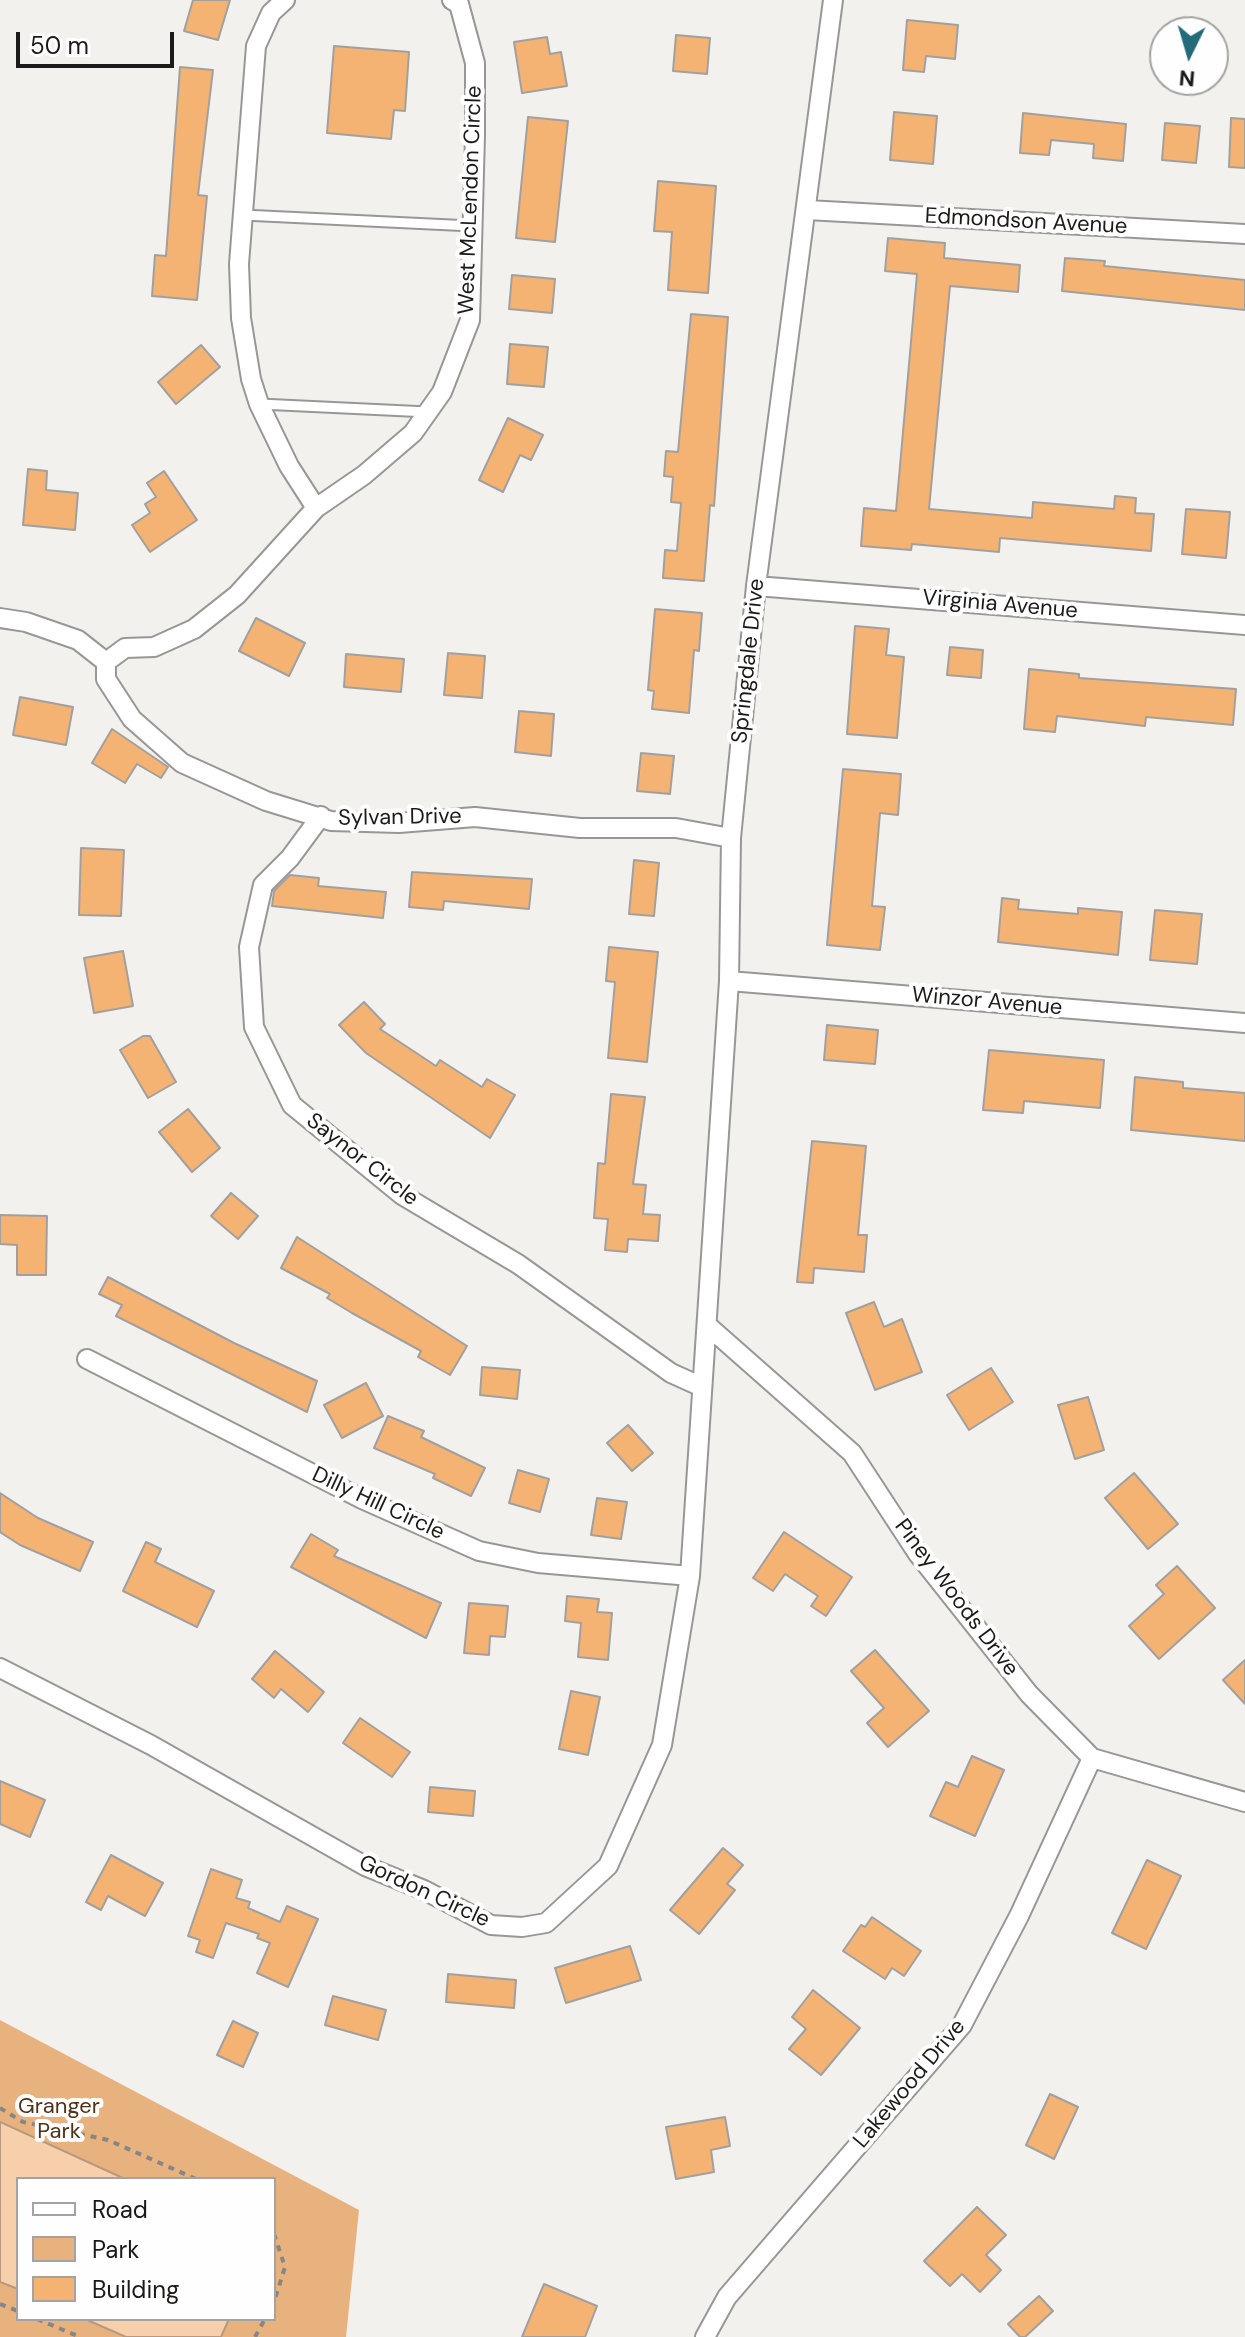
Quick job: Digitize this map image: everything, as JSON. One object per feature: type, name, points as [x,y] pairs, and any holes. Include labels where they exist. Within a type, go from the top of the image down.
[{"type":"street","points":[[285,0],[271,13],[256,46],[239,264],[241,318],[251,379],[259,404],[289,466],[316,508]]},
{"type":"street","name":"West McLendon Circle","points":[[106,662],[125,648],[154,647],[194,629],[237,595],[316,508],[364,475],[413,433],[442,392],[470,320],[475,63],[459,4],[452,0]]},
{"type":"street","name":"Springdale Drive","points":[[708,1326],[729,981],[731,838],[756,586],[833,0]]},
{"type":"street","name":"Edmondson Avenue","points":[[807,210],[1245,234]]},
{"type":"street","name":"Virginia Avenue","points":[[756,586],[1245,625]]},
{"type":"street","points":[[0,618],[26,622],[78,640],[106,662]]},
{"type":"street","name":"Sylvan Drive","points":[[106,662],[106,679],[132,719],[182,763],[266,801],[331,821],[399,823],[475,817],[580,828],[676,828],[731,838]]},
{"type":"street","name":"Saynor Circle","points":[[321,816],[290,858],[263,885],[249,947],[254,1027],[292,1105],[402,1195],[518,1264],[671,1373],[702,1387]]},
{"type":"street","name":"Winzor Avenue","points":[[729,981],[1245,1023]]},
{"type":"street","name":"Gordon Circle","points":[[0,1668],[151,1745],[365,1866],[424,1890],[491,1925],[522,1927],[546,1923],[608,1866],[662,1745],[690,1576],[708,1326]]},
{"type":"street","name":"Piney Woods Drive","points":[[708,1326],[852,1453],[918,1554],[1029,1694],[1092,1758],[1245,1802]]},
{"type":"street","name":"Dilly Hill Circle","points":[[87,1359],[362,1499],[479,1551],[538,1563],[690,1576]]},
{"type":"street","name":"Lakewood Drive","points":[[705,2337],[727,2297],[962,2025],[1019,1916],[1092,1758]]},
{"type":"lane","points":[[243,215],[472,226]]},
{"type":"lane","points":[[259,404],[428,412]]},
{"type":"path","points":[[0,2108],[23,2122],[108,2140],[191,2177]]},
{"type":"path","points":[[276,2240],[285,2267],[276,2296]]},
{"type":"path","points":[[42,2321],[80,2337]]},
{"type":"green space","name":"Granger Park","points":[[0,2020],[359,2210],[346,2337],[0,2337]]},
{"type":"shaded area","points":[[0,2122],[121,2177],[16,2177],[16,2288],[0,2282]]},
{"type":"shaded area","points":[[90,2321],[228,2321],[221,2337],[126,2337]]},
{"type":"building","points":[[193,0],[230,0],[218,40],[184,31]]},
{"type":"building","points":[[907,20],[958,25],[955,59],[926,56],[924,72],[903,70]]},
{"type":"building","points":[[676,35],[710,38],[707,74],[673,71]]},
{"type":"building","points":[[547,37],[550,54],[561,52],[567,86],[522,93],[514,42]]},
{"type":"building","points":[[334,46],[409,52],[405,111],[394,110],[391,139],[327,133]]},
{"type":"building","points":[[180,67],[213,70],[198,195],[207,196],[197,300],[152,296],[155,255],[166,256]]},
{"type":"building","points":[[894,112],[937,116],[933,164],[890,160]]},
{"type":"building","points":[[1023,113],[1126,124],[1123,161],[1093,158],[1094,144],[1051,140],[1049,155],[1020,153]]},
{"type":"building","points":[[528,117],[568,121],[555,242],[516,238]]},
{"type":"building","points":[[1231,118],[1245,119],[1245,168],[1229,167]]},
{"type":"building","points":[[1165,123],[1200,126],[1196,163],[1162,160]]},
{"type":"building","points":[[658,181],[716,186],[708,293],[668,290],[672,232],[654,231]]},
{"type":"building","points":[[888,238],[945,243],[944,258],[1020,265],[1018,292],[950,286],[929,509],[1032,518],[1033,502],[1114,509],[1115,496],[1136,498],[1135,513],[1154,514],[1151,551],[1000,538],[999,552],[912,544],[911,550],[861,546],[864,508],[896,511],[917,274],[885,271]]},
{"type":"building","points":[[1065,258],[1105,261],[1104,266],[1245,280],[1245,310],[1062,291]]},
{"type":"building","points":[[512,275],[555,279],[552,313],[509,309]]},
{"type":"building","points":[[691,314],[728,317],[714,506],[710,505],[704,581],[663,578],[665,550],[677,551],[681,503],[671,502],[673,477],[664,476],[666,451],[678,452]]},
{"type":"building","points":[[510,344],[548,347],[544,387],[507,384]]},
{"type":"building","points":[[201,345],[220,367],[176,404],[158,382]]},
{"type":"building","points":[[508,418],[543,435],[531,460],[520,455],[503,492],[479,480]]},
{"type":"building","points":[[28,469],[47,471],[46,490],[78,493],[75,530],[23,525]]},
{"type":"building","points":[[164,471],[197,520],[150,552],[132,525],[150,513],[145,504],[156,497],[147,483]]},
{"type":"building","points":[[1186,509],[1230,512],[1226,558],[1182,554]]},
{"type":"building","points":[[655,609],[702,613],[699,651],[694,650],[689,713],[652,709],[654,691],[648,690]]},
{"type":"building","points":[[256,618],[305,643],[289,676],[239,651]]},
{"type":"building","points":[[855,626],[889,629],[886,655],[904,657],[897,738],[847,734]]},
{"type":"building","points":[[950,647],[983,650],[981,678],[947,675]]},
{"type":"building","points":[[448,653],[485,656],[482,698],[444,695]]},
{"type":"building","points":[[346,654],[404,659],[401,692],[344,687]]},
{"type":"building","points":[[1029,669],[1079,674],[1079,678],[1236,689],[1233,725],[1146,717],[1145,726],[1057,716],[1055,732],[1024,729]]},
{"type":"building","points":[[20,697],[73,707],[66,745],[13,735]]},
{"type":"building","points":[[519,711],[554,714],[551,756],[515,752]]},
{"type":"building","points":[[112,729],[168,767],[161,778],[137,764],[125,783],[92,763]]},
{"type":"building","points":[[641,753],[674,756],[670,794],[637,791]]},
{"type":"building","points":[[843,769],[901,774],[898,815],[880,813],[872,906],[885,907],[880,950],[827,945]]},
{"type":"building","points":[[81,848],[124,850],[121,916],[79,915]]},
{"type":"building","points":[[634,860],[659,863],[654,916],[629,914]]},
{"type":"building","points":[[412,872],[532,879],[529,909],[444,901],[443,910],[409,907]]},
{"type":"building","points":[[290,875],[319,878],[318,886],[386,892],[383,918],[272,906],[274,891]]},
{"type":"building","points":[[1002,898],[1019,900],[1018,909],[1078,914],[1078,908],[1122,912],[1118,955],[998,942]]},
{"type":"building","points":[[1155,910],[1202,914],[1197,964],[1150,960]]},
{"type":"building","points":[[609,947],[658,952],[647,1062],[608,1058],[615,982],[606,981]]},
{"type":"building","points":[[123,951],[133,1006],[94,1013],[84,958]]},
{"type":"building","points":[[364,1002],[385,1024],[380,1029],[436,1066],[440,1060],[482,1087],[487,1079],[515,1095],[490,1138],[366,1053],[339,1025]]},
{"type":"building","points":[[827,1025],[878,1030],[875,1064],[824,1060]]},
{"type":"building","points":[[143,1036],[150,1036],[176,1082],[148,1098],[120,1050]]},
{"type":"building","points":[[989,1050],[1104,1060],[1100,1108],[1024,1101],[1023,1113],[983,1110]]},
{"type":"building","points":[[1135,1077],[1183,1082],[1183,1088],[1245,1093],[1245,1141],[1131,1130]]},
{"type":"building","points":[[611,1094],[645,1097],[633,1184],[646,1185],[643,1214],[660,1215],[658,1241],[628,1239],[627,1252],[605,1250],[608,1219],[594,1218],[598,1163],[605,1164]]},
{"type":"building","points":[[188,1109],[220,1148],[192,1172],[159,1132]]},
{"type":"building","points":[[812,1141],[866,1146],[858,1235],[867,1235],[864,1272],[814,1268],[813,1283],[797,1282]]},
{"type":"building","points":[[231,1193],[258,1216],[238,1239],[211,1216]]},
{"type":"building","points":[[0,1215],[47,1216],[46,1275],[17,1275],[17,1245],[0,1244]]},
{"type":"building","points":[[297,1237],[467,1346],[450,1375],[418,1357],[421,1351],[327,1298],[330,1294],[281,1268]]},
{"type":"building","points":[[108,1277],[234,1343],[317,1381],[307,1412],[116,1316],[122,1305],[99,1294]]},
{"type":"building","points":[[874,1302],[884,1327],[902,1319],[922,1372],[875,1390],[846,1313]]},
{"type":"building","points":[[482,1367],[520,1370],[517,1399],[480,1395]]},
{"type":"building","points":[[991,1368],[1013,1402],[969,1430],[947,1395]]},
{"type":"building","points":[[366,1383],[383,1416],[342,1438],[324,1405]]},
{"type":"building","points":[[1088,1397],[1104,1450],[1075,1459],[1058,1405]]},
{"type":"building","points":[[388,1416],[424,1431],[421,1437],[485,1468],[471,1496],[433,1478],[435,1474],[374,1448]]},
{"type":"building","points":[[628,1425],[653,1453],[632,1471],[607,1443]]},
{"type":"building","points":[[518,1470],[549,1479],[540,1512],[509,1503]]},
{"type":"building","points":[[1134,1473],[1178,1524],[1148,1549],[1105,1498]]},
{"type":"building","points":[[0,1493],[38,1518],[93,1542],[80,1571],[20,1545],[0,1532]]},
{"type":"building","points":[[597,1498],[627,1502],[621,1539],[591,1535]]},
{"type":"building","points":[[784,1532],[852,1577],[826,1616],[811,1606],[818,1596],[785,1574],[773,1591],[753,1578]]},
{"type":"building","points":[[311,1534],[338,1550],[334,1556],[441,1603],[426,1638],[291,1567]]},
{"type":"building","points":[[146,1542],[161,1549],[155,1562],[214,1591],[197,1627],[123,1591]]},
{"type":"building","points":[[1177,1566],[1215,1608],[1159,1659],[1129,1626],[1164,1594],[1156,1585]]},
{"type":"building","points":[[567,1596],[599,1599],[597,1612],[612,1613],[608,1660],[578,1657],[581,1623],[565,1621]]},
{"type":"building","points":[[469,1603],[508,1606],[505,1637],[490,1636],[489,1655],[464,1653]]},
{"type":"building","points":[[875,1650],[929,1711],[888,1747],[867,1723],[884,1708],[851,1671]]},
{"type":"building","points":[[275,1651],[324,1692],[308,1712],[281,1689],[274,1698],[252,1679]]},
{"type":"building","points":[[1245,1660],[1245,1704],[1223,1680]]},
{"type":"building","points":[[571,1691],[600,1697],[588,1755],[559,1749]]},
{"type":"building","points":[[360,1718],[410,1752],[392,1777],[343,1743]]},
{"type":"building","points":[[972,1756],[1004,1770],[975,1836],[930,1816],[946,1782],[958,1787]]},
{"type":"building","points":[[0,1781],[45,1800],[30,1837],[0,1824]]},
{"type":"building","points":[[430,1787],[475,1791],[473,1816],[428,1812]]},
{"type":"building","points":[[723,1848],[743,1865],[727,1884],[735,1890],[699,1934],[670,1910]]},
{"type":"building","points":[[111,1855],[163,1883],[145,1916],[108,1896],[101,1910],[86,1902]]},
{"type":"building","points":[[1147,1860],[1181,1876],[1146,1949],[1112,1933]]},
{"type":"building","points":[[211,1869],[242,1880],[236,1898],[250,1902],[248,1908],[280,1922],[287,1906],[318,1919],[288,1987],[257,1973],[270,1943],[257,1938],[259,1934],[226,1923],[213,1958],[196,1952],[200,1940],[188,1936]]},
{"type":"building","points":[[872,1917],[921,1951],[904,1976],[892,1968],[885,1979],[843,1951],[861,1925],[865,1927]]},
{"type":"building","points":[[630,1946],[641,1980],[566,2003],[555,1968]]},
{"type":"building","points":[[448,1974],[516,1980],[514,2008],[446,2002]]},
{"type":"building","points":[[813,1990],[860,2028],[821,2075],[789,2049],[806,2029],[792,2017]]},
{"type":"building","points":[[333,1996],[386,2010],[378,2040],[325,2025]]},
{"type":"building","points":[[233,2021],[258,2033],[243,2067],[217,2055]]},
{"type":"building","points":[[1050,2094],[1078,2107],[1054,2159],[1026,2145]]},
{"type":"building","points":[[725,2117],[730,2146],[711,2150],[714,2172],[676,2179],[666,2127]]},
{"type":"building","points":[[977,2207],[1006,2235],[986,2255],[1001,2270],[980,2292],[962,2274],[950,2286],[924,2261]]},
{"type":"building","points":[[544,2284],[597,2306],[585,2337],[522,2337]]},
{"type":"building","points":[[1039,2296],[1053,2311],[1025,2337],[1020,2337],[1008,2324]]}]
